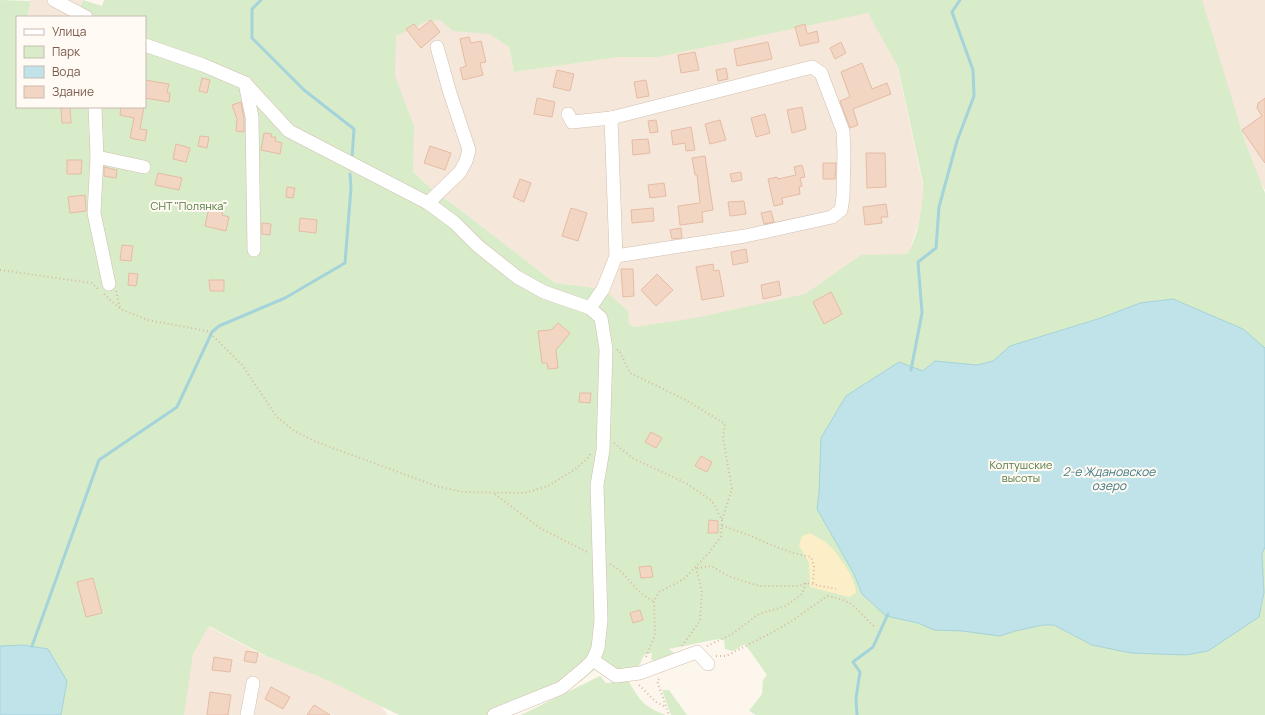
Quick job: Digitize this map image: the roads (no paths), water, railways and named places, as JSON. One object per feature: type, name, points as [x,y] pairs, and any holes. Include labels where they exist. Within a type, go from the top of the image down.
[{"type":"street","points":[[54,0],[84,16]]},
{"type":"street","points":[[146,45],[203,65],[245,83],[289,131],[428,203],[455,223],[478,246],[517,277],[544,292],[590,308],[601,318],[606,349],[603,450],[597,485],[600,620],[598,648],[593,660],[561,688],[494,715]]},
{"type":"street","points":[[428,203],[460,172],[466,161],[469,150],[450,93],[437,47]]},
{"type":"street","points":[[568,114],[572,122],[611,118],[812,68],[821,73],[843,131],[843,196],[841,210],[832,217],[746,236],[616,256]]},
{"type":"street","points":[[245,83],[252,117],[254,250]]},
{"type":"street","points":[[95,108],[97,157],[94,213],[109,284]]},
{"type":"street","points":[[590,308],[603,289],[616,256],[611,118]]},
{"type":"street","points":[[97,157],[144,167]]},
{"type":"street","points":[[593,660],[616,676],[630,675],[646,671],[671,661],[702,658]]},
{"type":"street","points":[[247,715],[253,683]]},
{"type":"water","name":"2-е Ждановское озеро","points":[[1173,299],[1243,329],[1265,348],[1265,547],[1262,554],[1264,593],[1259,617],[1208,651],[1186,655],[1131,653],[1092,645],[1054,625],[1043,625],[1000,636],[962,631],[934,630],[918,623],[886,616],[862,594],[854,574],[817,509],[821,438],[846,396],[899,362],[923,371],[935,361],[977,365],[993,361],[1010,346],[1101,318],[1140,303]]},
{"type":"water","points":[[23,645],[48,649],[67,681],[61,715],[0,715],[0,646]]},
{"type":"waterway","points":[[261,0],[252,9],[252,38],[304,90],[354,129],[352,158]]},
{"type":"waterway","points":[[911,370],[922,313],[918,262],[936,248],[939,207],[957,141],[974,96],[973,70],[952,12],[960,0]]},
{"type":"waterway","points":[[32,646],[99,460],[177,407],[212,332],[219,326],[285,298],[345,263],[351,188],[350,174]]},
{"type":"waterway","points":[[857,715],[856,698],[860,672],[853,662],[873,647],[888,614]]},
{"type":"park label","name":"СНТ \"Полянка\"","points":[[189,206]]},
{"type":"park label","name":"Колтушские высоты","points":[[1021,471]]}]
